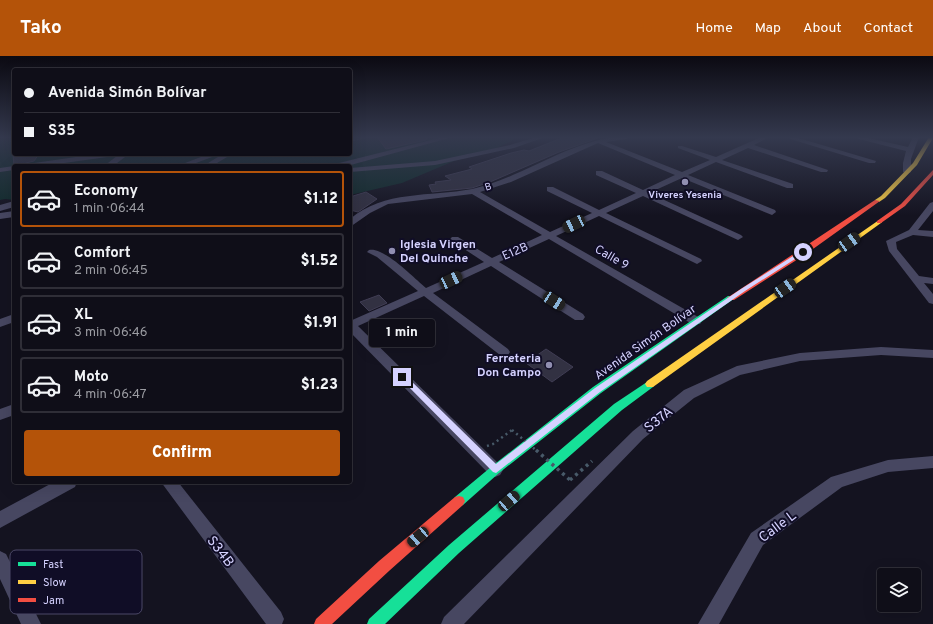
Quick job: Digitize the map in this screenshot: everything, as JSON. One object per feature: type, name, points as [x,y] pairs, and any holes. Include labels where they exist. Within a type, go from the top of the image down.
[{"type":"highway","name":"Avenida Simón Bolívar","points":[[321,624],[384,566],[496,470],[597,390],[696,321],[846,223],[883,197],[916,164]]},
{"type":"highway","points":[[374,624],[454,549],[618,407],[903,205],[933,172]]},
{"type":"highway","points":[[846,223],[834,236],[840,241],[849,242]]},
{"type":"street","points":[[352,170],[428,164]]},
{"type":"street","name":"B","points":[[352,222],[364,211],[373,206],[386,202],[473,191],[508,180],[544,164]]},
{"type":"street","points":[[652,164],[772,212]]},
{"type":"street","name":"E12B","points":[[352,324],[707,164]]},
{"type":"street","points":[[725,164],[790,186]]},
{"type":"street","points":[[804,164],[824,170]]},
{"type":"street","points":[[906,164],[907,172]]},
{"type":"street","points":[[0,170],[12,168]]},
{"type":"street","points":[[599,173],[738,237]]},
{"type":"street","points":[[550,189],[696,261]]},
{"type":"street","name":"Calle 9","points":[[473,191],[696,321]]},
{"type":"street","points":[[0,208],[12,205]]},
{"type":"street","points":[[912,232],[933,205]]},
{"type":"street","points":[[0,216],[12,214]]},
{"type":"street","points":[[933,234],[912,232],[891,241],[892,249],[933,301]]},
{"type":"street","points":[[455,239],[579,317]]},
{"type":"street","points":[[372,252],[380,255],[425,292],[504,352]]},
{"type":"street","points":[[916,280],[933,281]]},
{"type":"street","points":[[0,323],[12,319]]},
{"type":"street","points":[[352,327],[496,470]]},
{"type":"street","name":"S37A","points":[[451,624],[638,435],[689,394],[737,371],[800,357],[881,351],[933,354]]},
{"type":"street","points":[[0,415],[12,410]]},
{"type":"street","name":"Calle L","points":[[708,624],[757,539],[837,482],[888,466],[933,462]]},
{"type":"street","points":[[0,520],[65,484]]},
{"type":"street","name":"S34B","points":[[171,484],[274,619]]},
{"type":"street","points":[[0,560],[10,581]]},
{"type":"street","points":[[26,614],[31,624]]},
{"type":"path","points":[[493,444],[512,430],[570,480],[595,458]]},
{"type":"green space","points":[[0,164],[448,164],[402,183],[352,195],[352,164],[12,164],[12,200],[0,200]]},
{"type":"building","points":[[479,164],[533,164],[472,188],[432,192],[429,185],[436,184],[435,182],[451,180],[445,176],[472,169],[469,167]]},
{"type":"building","points":[[366,192],[377,199],[358,212],[352,210],[352,196]]},
{"type":"building","points":[[379,295],[387,303],[369,311],[360,302]]},
{"type":"building","name":"Ferreteria Don Campo","points":[[546,349],[573,367],[552,382],[526,363]]},
{"type":"traffic: fast","points":[[459,501],[495,470],[597,390],[731,298]]},
{"type":"traffic: fast","points":[[374,624],[454,549],[618,407],[650,384]]},
{"type":"traffic: slow","points":[[877,201],[883,197],[915,164]]},
{"type":"traffic: slow","points":[[650,384],[879,222]]},
{"type":"traffic: jam","points":[[879,222],[903,205],[933,172]]},
{"type":"traffic: jam","points":[[731,298],[803,252],[877,201]]},
{"type":"traffic: jam","points":[[321,624],[384,566],[459,501]]},
{"type":"place","name":"Viveres Yesenia","points":[[685,182]]},
{"type":"place","name":"Iglesia Virgen Del Quinche","points":[[392,251]]},
{"type":"place","name":"Ferreteria Don Campo","points":[[549,365]]},
{"type":"route","points":[[402,377],[496,470],[597,390],[696,321],[803,252]]}]
